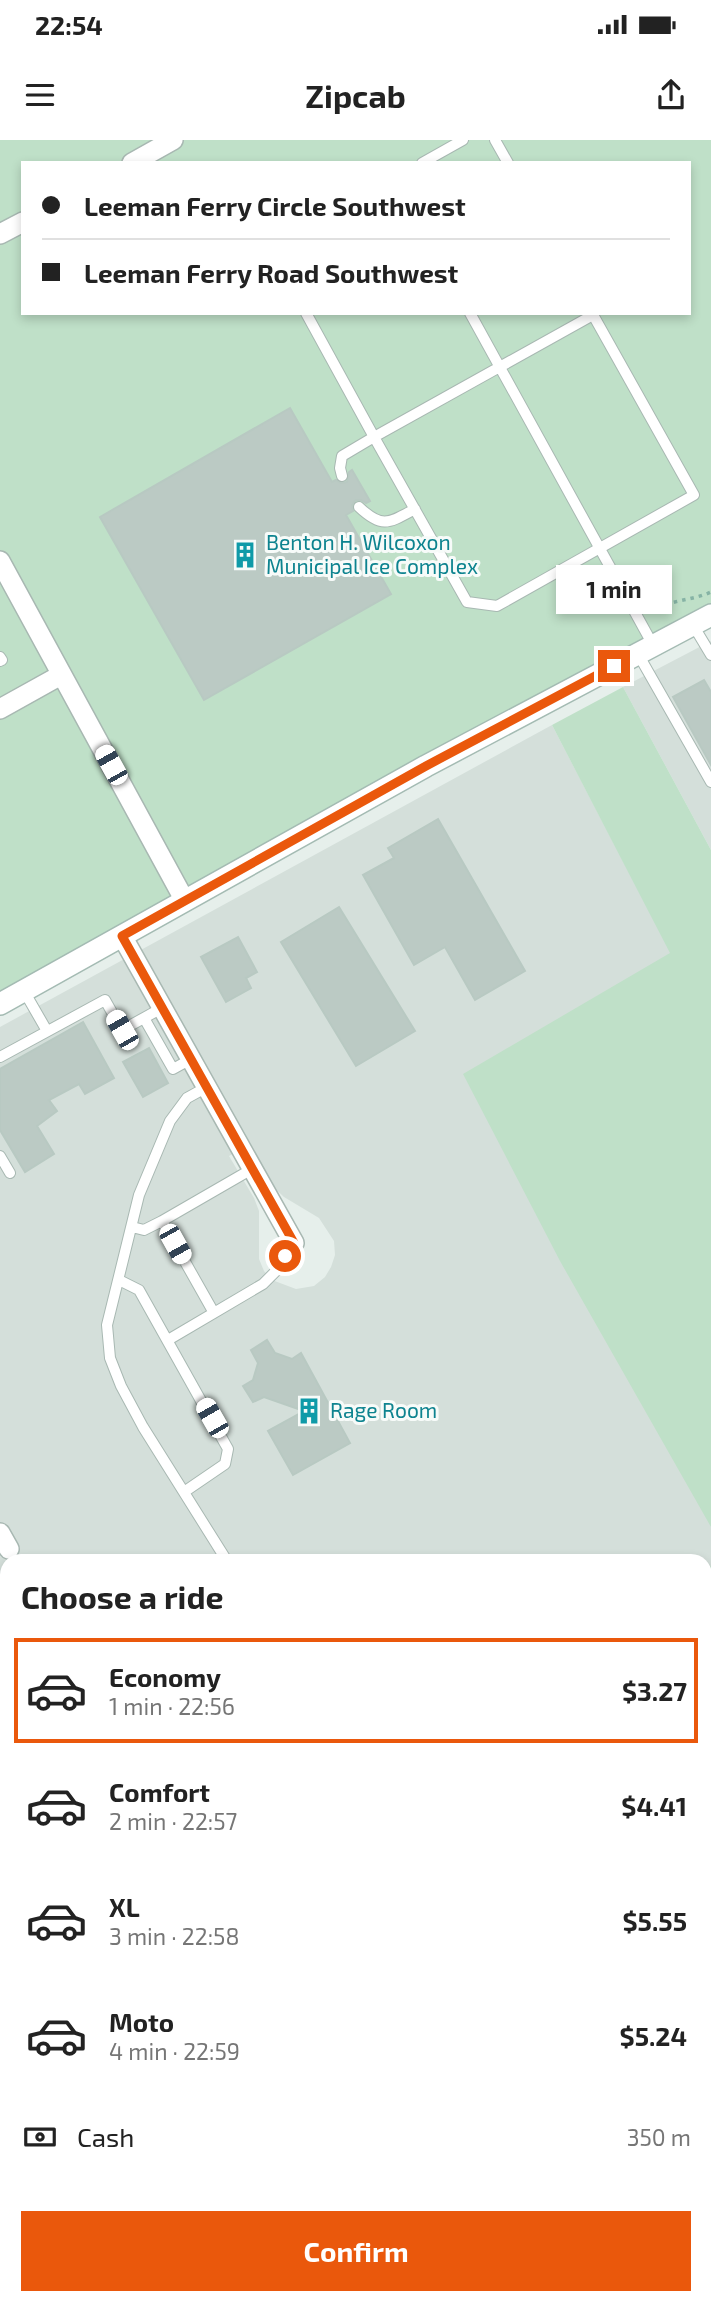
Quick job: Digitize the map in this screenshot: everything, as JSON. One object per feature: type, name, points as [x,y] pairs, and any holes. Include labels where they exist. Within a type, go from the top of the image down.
[{"type":"street","points":[[136,161],[173,140]]},
{"type":"street","points":[[0,234],[21,223]]},
{"type":"street","points":[[0,561],[185,901]]},
{"type":"street","points":[[0,1004],[426,766],[702,620]]},
{"type":"street","points":[[0,709],[61,675]]},
{"type":"street","points":[[122,936],[294,1243]]},
{"type":"lane","points":[[426,161],[463,140]]},
{"type":"lane","points":[[495,140],[507,161]]},
{"type":"lane","points":[[307,315],[467,602],[497,606],[694,495],[594,315]]},
{"type":"lane","points":[[471,315],[638,618],[645,650],[711,782]]},
{"type":"lane","points":[[342,476],[342,456],[591,315]]},
{"type":"lane","points":[[359,507],[372,519],[383,522],[395,520],[415,509]]},
{"type":"lane","points":[[702,620],[711,655]]},
{"type":"lane","points":[[24,991],[47,1031]]},
{"type":"lane","points":[[0,1057],[105,1000],[122,1030],[162,1008]]},
{"type":"lane","points":[[144,1017],[173,1069],[191,1059]]},
{"type":"lane","points":[[206,1087],[187,1098],[170,1121],[139,1195],[107,1325],[110,1358],[121,1387],[223,1554]]},
{"type":"lane","points":[[0,1156],[10,1173]]},
{"type":"lane","points":[[132,1227],[144,1230],[252,1169]]},
{"type":"lane","points":[[162,1221],[214,1313]]},
{"type":"lane","points":[[168,1340],[263,1284],[277,1270],[294,1243]]},
{"type":"lane","points":[[119,1280],[139,1290],[228,1449],[225,1464],[184,1492]]},
{"type":"path","points":[[638,618],[661,605],[695,599],[711,592]]},
{"type":"shaded area","points":[[711,641],[711,850],[623,687]]},
{"type":"shaded area","points":[[552,725],[671,953],[711,1554],[0,1554],[0,1027]],"holes":[[[248,1145],[270,1184],[284,1197],[319,1218],[334,1241],[335,1255],[331,1267],[325,1277],[314,1286],[296,1289],[272,1280],[264,1271],[259,1259],[259,1211],[229,1156]]]},
{"type":"green space","points":[[0,140],[711,140],[711,615],[0,1004]]},
{"type":"green space","points":[[623,687],[711,850],[711,1527],[560,1261],[463,1074],[670,953],[552,725]]},
{"type":"building","name":"Benton H. Wilcoxon Municipal Ice Complex","points":[[290,408],[332,482],[347,482],[352,470],[370,501],[366,503],[356,500],[352,505],[353,511],[346,515],[391,594],[204,700],[100,517]]},
{"type":"building","points":[[704,680],[711,692],[711,765],[673,697]]},
{"type":"building","points":[[438,819],[525,971],[475,1000],[445,947],[414,965],[363,875],[394,858],[388,848]]},
{"type":"building","points":[[339,907],[415,1031],[356,1066],[281,942]]},
{"type":"building","points":[[238,937],[257,972],[246,978],[251,988],[226,1002],[201,957]]},
{"type":"building","points":[[83,1022],[114,1078],[85,1094],[79,1084],[49,1100],[57,1111],[37,1126],[54,1154],[25,1172],[0,1130],[0,1069]]},
{"type":"building","points":[[149,1048],[168,1083],[143,1097],[123,1062]]},
{"type":"building","name":"Rage Room","points":[[267,1340],[275,1353],[292,1359],[301,1353],[350,1443],[293,1475],[268,1431],[304,1411],[264,1397],[253,1402],[243,1386],[253,1380],[258,1363],[251,1350]]},
{"type":"place","name":"Benton H. Wilcoxon Municipal Ice Complex","points":[[245,555]]},
{"type":"place","name":"Rage Room","points":[[309,1411]]},
{"type":"route","points":[[285,1256],[294,1243],[122,936],[426,766],[614,666]]}]
